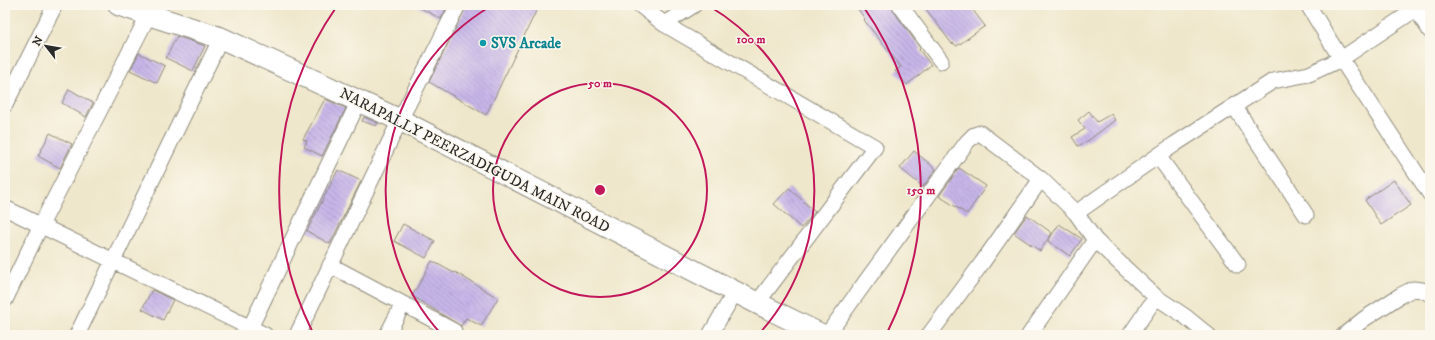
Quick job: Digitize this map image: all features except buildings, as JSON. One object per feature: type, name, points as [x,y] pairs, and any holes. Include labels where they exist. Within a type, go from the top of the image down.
[{"type":"street","points":[[5,105],[55,5]]},
{"type":"street","name":"NARAPALLY PEERZADIGUDA MAIN ROAD","points":[[119,5],[221,38],[400,120],[757,303],[811,333]]},
{"type":"street","points":[[297,335],[400,120],[458,5]]},
{"type":"street","points":[[640,5],[664,24],[875,147],[757,303]]},
{"type":"street","points":[[664,24],[694,5]]},
{"type":"street","points":[[900,5],[941,62]]},
{"type":"street","points":[[1308,5],[1341,59],[1430,194]]},
{"type":"street","points":[[1076,213],[1158,156],[1273,82],[1309,74],[1341,59],[1419,7],[1430,31]]},
{"type":"street","points":[[5,300],[41,225],[149,14]]},
{"type":"street","points":[[77,335],[221,38]]},
{"type":"street","points":[[250,328],[359,101]]},
{"type":"street","points":[[1234,106],[1306,215]]},
{"type":"street","points":[[827,335],[967,142],[974,135],[980,133],[1041,179],[1076,213],[1095,240],[1156,297],[1186,317],[1208,335]]},
{"type":"street","points":[[1158,156],[1238,265]]},
{"type":"street","points":[[929,335],[1041,179]]},
{"type":"street","points":[[5,208],[265,335]]},
{"type":"street","points":[[1029,335],[1095,240]]},
{"type":"street","points":[[330,265],[454,331]]},
{"type":"street","points":[[1344,335],[1364,319],[1412,289],[1422,290],[1430,294]]},
{"type":"street","points":[[710,335],[735,292]]},
{"type":"street","points":[[1130,335],[1156,297]]},
{"type":"street","points":[[387,335],[403,304]]},
{"type":"place","name":"SVS Arcade","points":[[483,43]]}]
